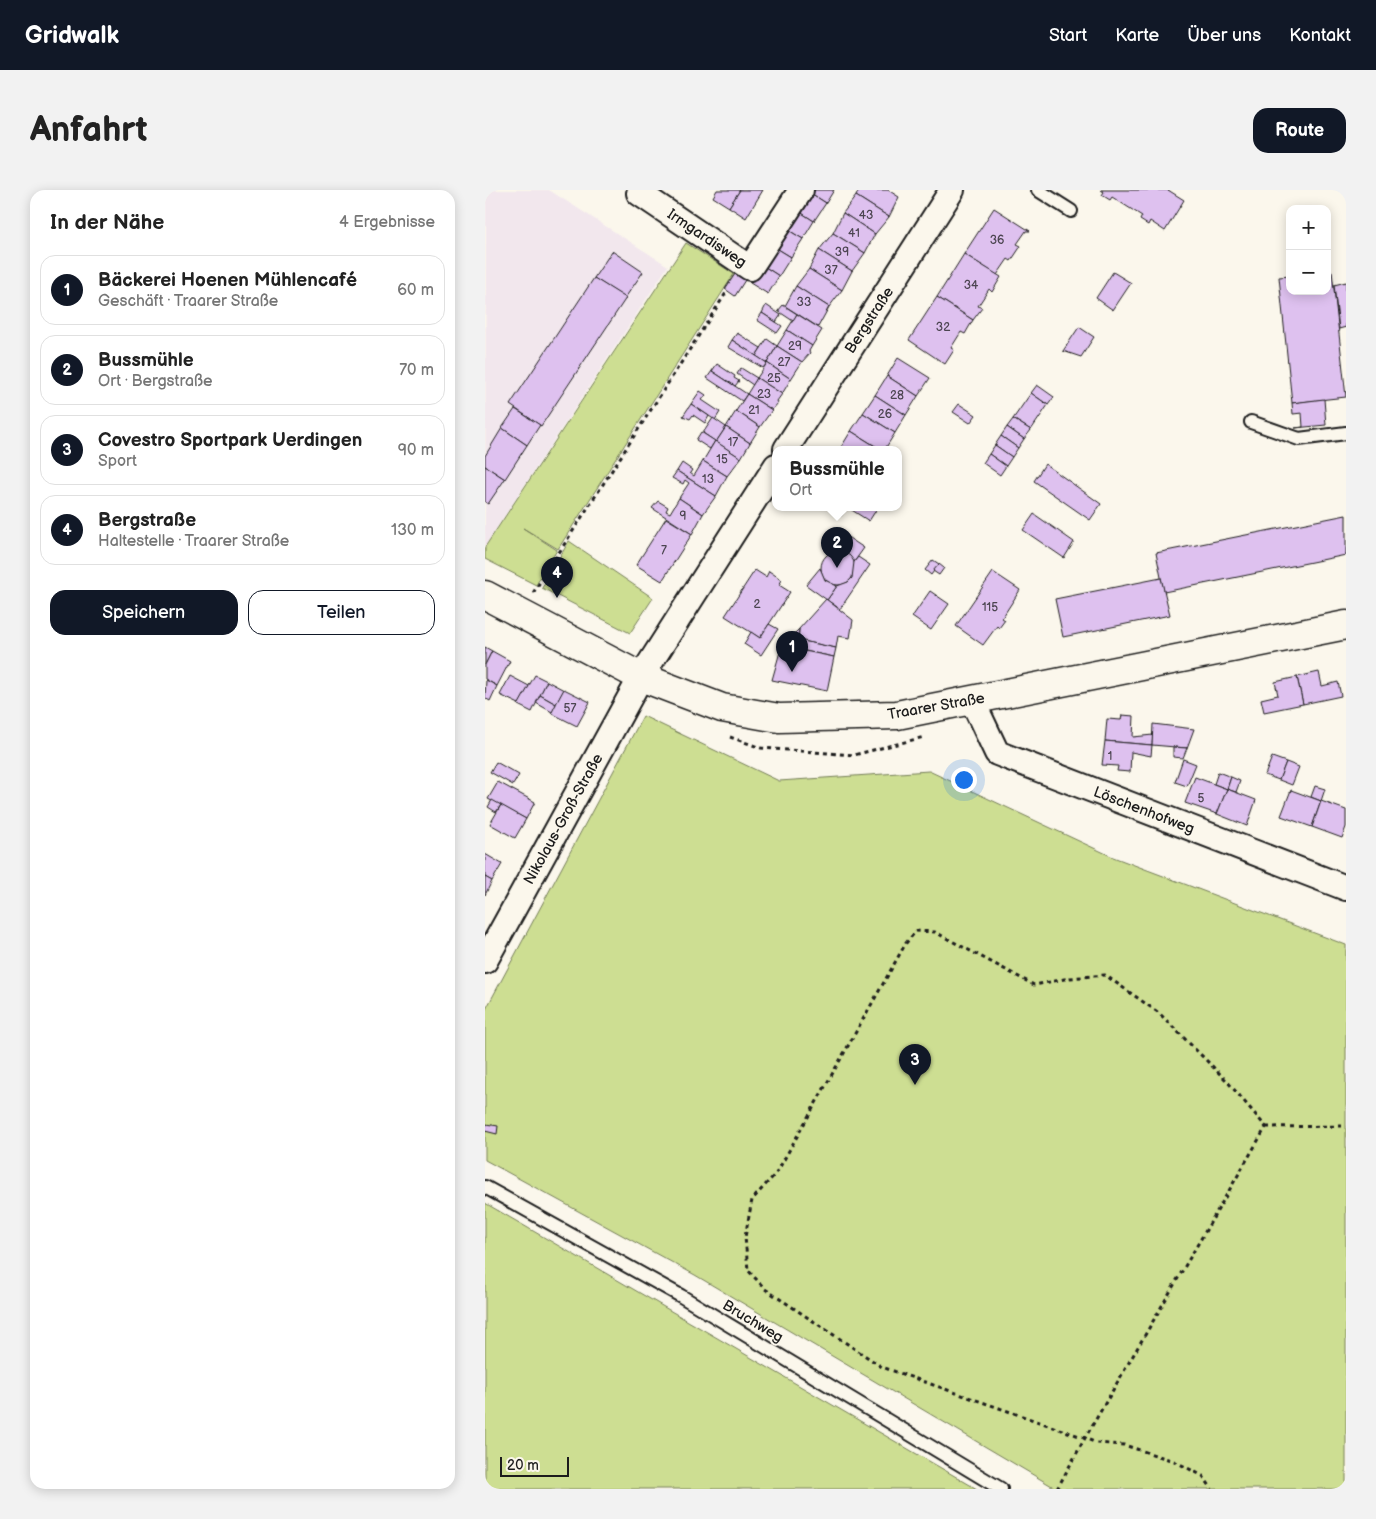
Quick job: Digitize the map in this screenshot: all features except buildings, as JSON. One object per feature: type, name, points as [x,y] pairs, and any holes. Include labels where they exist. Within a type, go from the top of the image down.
[{"type":"street","name":"Irmgardisweg","points":[[641,190],[639,193],[750,268],[801,190]]},
{"type":"street","name":"Bergstraße","points":[[788,446],[951,190]]},
{"type":"street","points":[[641,677],[772,472]]},
{"type":"street","name":"Traarer Straße","points":[[485,595],[641,677],[722,708],[779,718],[897,715],[1346,625]]},
{"type":"street","name":"Nikolaus-Groß-Straße","points":[[485,961],[641,677]]},
{"type":"street","name":"Löschenhofweg","points":[[973,700],[997,753],[1346,888]]},
{"type":"lane","points":[[1038,190],[1071,211]]},
{"type":"lane","points":[[1251,422],[1299,439],[1346,433]]},
{"type":"lane","name":"Bruchweg","points":[[485,1187],[681,1296],[1001,1489]]},
{"type":"path","points":[[520,613],[725,293]]},
{"type":"path","points":[[1212,1489],[1203,1476],[1174,1462],[1124,1445],[1096,1443],[881,1367],[765,1289],[748,1270],[745,1237],[752,1200],[777,1172],[906,943],[916,931],[935,932],[1034,985],[1105,974],[1159,1013],[1226,1080],[1266,1127]]},
{"type":"path","points":[[1266,1127],[1346,1126]]},
{"type":"path","points":[[1057,1489],[1266,1127]]},
{"type":"shaded area","points":[[486,190],[549,190],[668,266],[485,546]]},
{"type":"green space","points":[[686,243],[734,274],[558,549],[523,528],[557,550],[536,585],[485,559],[485,547]]},
{"type":"green space","points":[[569,541],[653,598],[630,633],[542,588]]},
{"type":"green space","points":[[643,716],[779,781],[929,771],[1113,857],[1346,945],[1346,1489],[1057,1489],[695,1275],[485,1160],[485,1011]]},
{"type":"green space","points":[[485,1203],[977,1489],[485,1489]]},
{"type":"place","name":"Bussmühle","points":[[837,568]]},
{"type":"place","name":"Bergstraße","points":[[557,598]]},
{"type":"place","name":"Bäckerei Hoenen Mühlencafé","points":[[792,672]]},
{"type":"place","name":"Covestro Sportpark Uerdingen","points":[[915,1085]]}]
